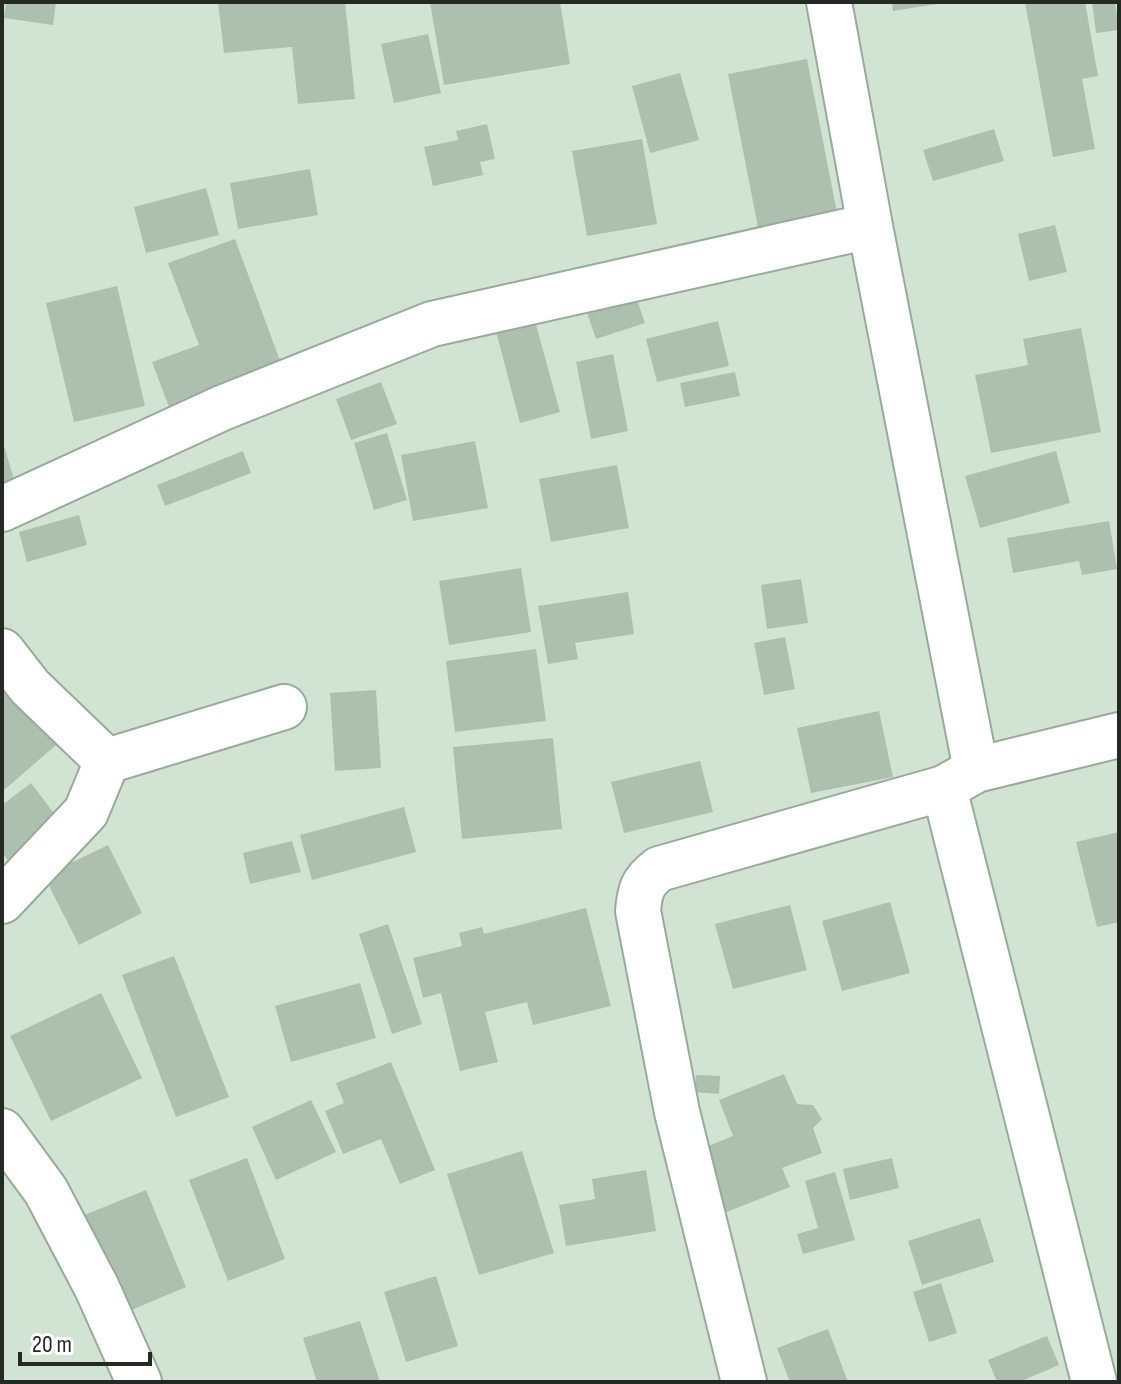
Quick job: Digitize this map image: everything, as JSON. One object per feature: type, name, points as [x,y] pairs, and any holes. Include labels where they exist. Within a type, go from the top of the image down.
[{"type":"street","points":[[829,2],[870,226],[960,779],[1094,1382]]},
{"type":"street","points":[[2,509],[222,408],[432,324],[870,226]]},
{"type":"street","points":[[2,651],[30,687],[107,761]]},
{"type":"street","points":[[107,761],[284,707]]},
{"type":"street","points":[[744,1382],[677,1112],[638,911],[639,895],[645,879],[659,869],[1119,735]]},
{"type":"street","points":[[2,901],[86,812],[107,761]]},
{"type":"street","points":[[2,1131],[46,1191],[97,1288],[139,1382]]},
{"type":"building","points":[[6,2],[56,2],[53,25],[4,18]]},
{"type":"building","points":[[218,2],[345,2],[355,99],[298,104],[292,47],[224,53]]},
{"type":"building","points":[[430,2],[560,2],[570,64],[444,85]]},
{"type":"building","points":[[892,2],[937,2],[937,4],[893,11]]},
{"type":"building","points":[[1025,2],[1085,2],[1098,76],[1082,79],[1095,149],[1053,157]]},
{"type":"building","points":[[1092,2],[1115,2],[1119,30],[1096,33]]},
{"type":"building","points":[[428,34],[441,93],[394,103],[381,44]]},
{"type":"building","points":[[807,59],[837,213],[758,227],[728,74]]},
{"type":"building","points":[[680,73],[699,140],[650,153],[632,86]]},
{"type":"building","points":[[487,124],[495,159],[480,162],[483,175],[433,186],[424,147],[458,140],[456,131]]},
{"type":"building","points":[[994,129],[1004,161],[933,181],[923,150]]},
{"type":"building","points":[[642,139],[657,224],[587,236],[572,151]]},
{"type":"building","points":[[310,169],[318,215],[238,229],[230,183]]},
{"type":"building","points":[[206,188],[219,235],[146,253],[134,207]]},
{"type":"building","points":[[1055,225],[1067,272],[1029,281],[1018,234]]},
{"type":"building","points":[[235,239],[282,366],[169,407],[152,362],[199,345],[168,263]]},
{"type":"building","points":[[117,286],[145,406],[74,422],[46,303]]},
{"type":"building","points":[[634,291],[645,323],[596,339],[585,307]]},
{"type":"building","points":[[535,321],[560,412],[520,423],[496,331]]},
{"type":"building","points":[[718,321],[729,366],[657,382],[646,339]]},
{"type":"building","points":[[1081,328],[1101,432],[991,453],[975,375],[1028,365],[1023,339]]},
{"type":"building","points":[[613,354],[628,431],[591,439],[576,362]]},
{"type":"building","points":[[735,372],[740,396],[685,407],[680,383]]},
{"type":"building","points":[[381,382],[397,424],[351,440],[336,399]]},
{"type":"building","points":[[387,433],[407,500],[374,510],[354,443]]},
{"type":"building","points":[[2,439],[17,490],[2,494]]},
{"type":"building","points":[[475,441],[488,508],[413,521],[401,455]]},
{"type":"building","points":[[243,451],[251,473],[165,506],[157,485]]},
{"type":"building","points":[[1056,451],[1070,503],[980,528],[965,476]]},
{"type":"building","points":[[617,465],[629,528],[551,542],[539,479]]},
{"type":"building","points":[[79,515],[87,545],[27,562],[19,532]]},
{"type":"building","points":[[1109,521],[1117,569],[1082,575],[1079,561],[1013,573],[1007,538]]},
{"type":"building","points":[[521,568],[531,632],[449,645],[439,581]]},
{"type":"building","points":[[801,579],[808,623],[767,629],[761,585]]},
{"type":"building","points":[[628,592],[634,634],[575,643],[578,659],[548,664],[538,606]]},
{"type":"building","points":[[785,637],[795,689],[764,695],[754,643]]},
{"type":"building","points":[[536,649],[546,721],[455,732],[446,661]]},
{"type":"building","points":[[7,690],[56,745],[3,791],[2,694]]},
{"type":"building","points":[[376,690],[381,768],[335,771],[330,693]]},
{"type":"building","points":[[879,711],[893,777],[811,793],[797,728]]},
{"type":"building","points":[[553,738],[562,829],[462,839],[453,747]]},
{"type":"building","points":[[700,761],[713,812],[624,833],[611,782]]},
{"type":"building","points":[[31,783],[62,824],[10,863],[2,853],[2,805]]},
{"type":"building","points":[[404,807],[416,852],[312,880],[300,835]]},
{"type":"building","points":[[1119,832],[1119,922],[1097,927],[1076,842]]},
{"type":"building","points":[[292,841],[301,872],[250,884],[243,853]]},
{"type":"building","points":[[108,845],[142,913],[79,945],[44,876]]},
{"type":"building","points":[[890,902],[910,973],[842,991],[822,921]]},
{"type":"building","points":[[790,905],[807,970],[733,989],[715,924]]},
{"type":"building","points":[[586,908],[611,1006],[533,1025],[527,1002],[485,1012],[498,1062],[460,1071],[441,993],[423,998],[413,958],[462,946],[459,933],[482,927],[484,934]]},
{"type":"building","points":[[388,924],[422,1024],[392,1034],[359,934]]},
{"type":"building","points":[[174,956],[229,1097],[176,1117],[122,975]]},
{"type":"building","points":[[360,983],[376,1038],[291,1062],[275,1006]]},
{"type":"building","points":[[101,993],[142,1078],[51,1121],[10,1036]]},
{"type":"building","points":[[391,1062],[435,1170],[400,1184],[381,1139],[343,1154],[325,1111],[344,1103],[336,1083]]},
{"type":"building","points":[[784,1074],[797,1104],[813,1105],[822,1119],[813,1128],[822,1153],[782,1168],[790,1187],[719,1215],[694,1152],[733,1136],[719,1100]]},
{"type":"building","points":[[696,1075],[720,1076],[719,1094],[695,1092]]},
{"type":"building","points":[[311,1100],[336,1152],[276,1180],[252,1127]]},
{"type":"building","points":[[522,1151],[554,1253],[479,1275],[447,1174]]},
{"type":"building","points":[[247,1158],[285,1259],[228,1281],[189,1180]]},
{"type":"building","points":[[892,1158],[899,1188],[850,1200],[843,1169]]},
{"type":"building","points":[[646,1170],[656,1231],[566,1246],[559,1205],[595,1199],[592,1179]]},
{"type":"building","points":[[835,1172],[855,1240],[803,1254],[797,1234],[818,1228],[805,1181]]},
{"type":"building","points":[[146,1190],[186,1287],[117,1316],[77,1218]]},
{"type":"building","points":[[980,1218],[994,1262],[922,1285],[908,1241]]},
{"type":"building","points":[[436,1276],[458,1346],[406,1362],[384,1292]]},
{"type":"building","points":[[941,1283],[957,1333],[929,1342],[913,1292]]},
{"type":"building","points":[[360,1321],[380,1382],[317,1382],[303,1338]]},
{"type":"building","points":[[828,1329],[848,1382],[790,1382],[777,1348]]},
{"type":"building","points":[[1047,1336],[1059,1365],[1019,1382],[997,1382],[988,1360]]}]
